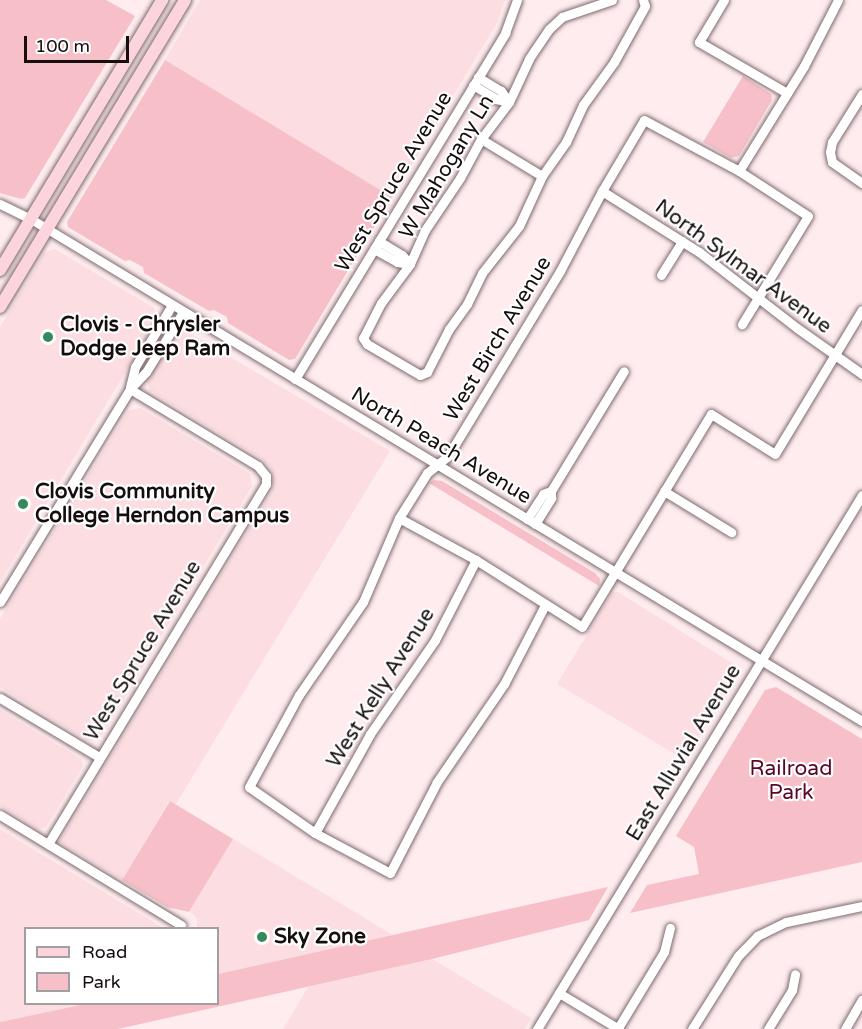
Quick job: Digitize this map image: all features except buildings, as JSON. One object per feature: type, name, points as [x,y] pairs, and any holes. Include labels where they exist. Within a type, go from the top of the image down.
[{"type":"main road","points":[[0,270],[162,0]]},
{"type":"main road","points":[[0,306],[184,0]]},
{"type":"street","name":"West Spruce Avenue","points":[[295,379],[505,33],[517,0]]},
{"type":"street","name":"W Mahogany Ln","points":[[542,176],[519,226],[482,273],[467,304],[449,329],[427,372],[420,375],[367,344],[363,338],[381,303],[410,264],[425,230],[460,178],[481,139],[508,102],[529,59],[549,29],[562,17],[612,0]]},
{"type":"street","points":[[481,139],[542,176],[566,142],[583,105],[614,62],[645,6],[643,0]]},
{"type":"street","points":[[724,0],[699,42],[787,93]]},
{"type":"street","points":[[742,324],[808,216],[738,171],[787,93],[838,0]]},
{"type":"street","points":[[476,81],[496,99],[508,102]]},
{"type":"street","points":[[862,94],[832,142],[830,152],[832,162],[862,183]]},
{"type":"street","name":"West Birch Avenue","points":[[315,833],[249,787],[299,695],[363,602],[399,518],[427,473],[448,456],[560,271],[602,191],[644,120],[738,171]]},
{"type":"street","name":"North Sylmar Avenue","points":[[602,191],[682,240],[834,356],[862,374]]},
{"type":"street","name":"North Peach Avenue","points":[[0,204],[31,219],[862,721]]},
{"type":"street","points":[[661,275],[682,240]]},
{"type":"street","points":[[376,245],[397,262],[410,264]]},
{"type":"street","points":[[130,389],[135,367],[172,305]]},
{"type":"street","points":[[399,518],[476,560],[582,627],[711,414],[775,454],[862,310]]},
{"type":"street","points":[[0,602],[130,389],[146,372],[183,312]]},
{"type":"street","points":[[531,522],[543,494],[551,491],[624,371]]},
{"type":"street","name":"West Spruce Avenue","points":[[48,844],[265,487],[266,476],[258,466],[130,389]]},
{"type":"street","points":[[664,491],[731,532]]},
{"type":"street","name":"East Alluvial Avenue","points":[[537,1029],[862,495]]},
{"type":"street","name":"West Kelly Avenue","points":[[315,833],[370,734],[435,640],[476,560]]},
{"type":"street","points":[[315,833],[390,873],[437,782],[504,684],[545,605]]},
{"type":"street","points":[[0,698],[99,757]]},
{"type":"street","points":[[0,815],[181,925]]},
{"type":"street","points":[[692,1029],[729,968],[757,936],[786,922],[862,906]]},
{"type":"street","points":[[559,993],[618,1029],[664,952],[670,928]]},
{"type":"street","points":[[768,1029],[792,990],[795,974]]},
{"type":"street","points":[[845,1029],[862,1000]]},
{"type":"shaded area","points":[[200,0],[505,0],[497,23],[392,197],[165,60]]},
{"type":"shaded area","points":[[55,249],[154,308],[157,319],[0,582],[0,327],[44,253]]},
{"type":"shaded area","points":[[186,331],[390,451],[176,804],[169,801],[122,880],[59,842],[272,491],[274,482],[270,467],[262,459],[150,391],[147,380],[175,333]]},
{"type":"shaded area","points":[[140,408],[250,474],[252,486],[100,738],[88,741],[0,687],[0,619],[128,411]]},
{"type":"shaded area","points":[[618,592],[735,665],[738,674],[685,760],[557,684],[612,593]]},
{"type":"shaded area","points":[[0,710],[81,759],[83,766],[46,827],[38,829],[0,806]]},
{"type":"shaded area","points":[[0,829],[161,927],[24,927],[24,1005],[80,1005],[0,1022]]},
{"type":"shaded area","points":[[233,839],[393,935],[219,974],[219,927],[197,927],[197,919],[190,911]]},
{"type":"shaded area","points":[[432,959],[531,1018],[525,1029],[283,1029],[308,987]]},
{"type":"green space","points":[[0,0],[106,0],[135,16],[25,198],[21,199],[0,193]]},
{"type":"green space","points":[[165,60],[392,197],[295,359],[289,360],[228,323],[227,317],[214,310],[209,311],[144,273],[143,267],[130,260],[125,261],[68,227],[67,222]]},
{"type":"green space","points":[[743,76],[771,94],[772,100],[739,156],[731,158],[703,142]]},
{"type":"green space","points":[[434,480],[442,481],[595,573],[600,579],[599,586],[429,483]]},
{"type":"green space","name":"Railroad Park","points":[[776,687],[862,739],[862,862],[630,913],[647,885],[699,874],[694,847],[676,836],[765,690]]},
{"type":"green space","points":[[170,801],[233,839],[189,912],[167,907],[122,880]]},
{"type":"green space","points":[[608,887],[589,920],[432,959],[118,1029],[0,1029],[0,1022],[80,1005],[219,1005],[219,974]]},
{"type":"place","name":"Clovis - Chrysler Dodge Jeep Ram","points":[[48,337]]},
{"type":"place","name":"Clovis Community College Herndon Campus","points":[[23,504]]},
{"type":"place","name":"Sky Zone","points":[[262,937]]}]
